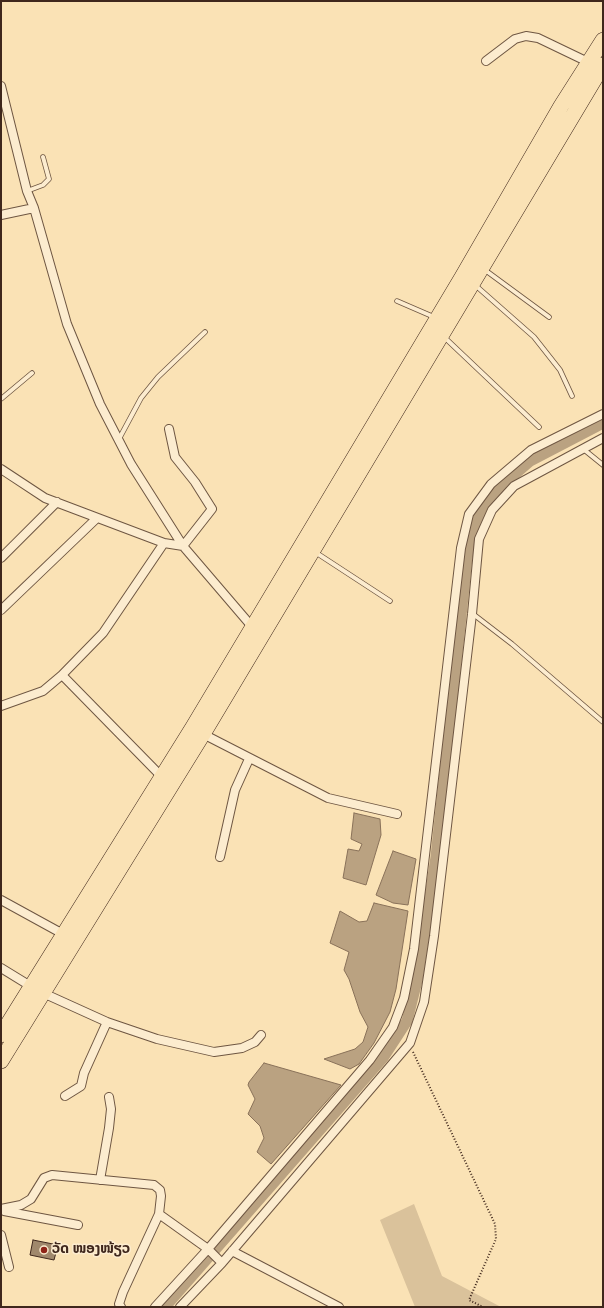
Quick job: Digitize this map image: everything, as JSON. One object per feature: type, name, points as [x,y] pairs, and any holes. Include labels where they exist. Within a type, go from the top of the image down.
[{"type":"highway","points":[[1,1060],[37,990],[63,934],[161,776],[256,631],[313,551],[483,268],[569,120],[596,64],[603,40]]},
{"type":"highway","points":[[1,1035],[37,990],[203,734],[256,631],[436,318],[596,64]]},
{"type":"street","points":[[486,61],[515,39],[526,36],[538,38],[596,64]]},
{"type":"street","points":[[1,86],[27,191],[34,208],[67,324],[100,404],[131,464],[183,546],[256,631]]},
{"type":"street","points":[[1,215],[34,208]]},
{"type":"street","points":[[155,1307],[209,1250],[370,1060],[393,1027],[404,998],[414,949],[461,548],[469,514],[491,484],[531,450],[603,414]]},
{"type":"street","points":[[170,429],[175,457],[195,482],[212,509],[183,546]]},
{"type":"street","points":[[180,1307],[220,1261],[232,1252],[410,1043],[424,1002],[434,936],[472,614],[479,539],[492,510],[514,486],[603,438]]},
{"type":"street","points":[[1,469],[44,498],[164,544],[183,546]]},
{"type":"street","points":[[1,558],[57,502]]},
{"type":"street","points":[[1,610],[97,518]]},
{"type":"street","points":[[1,706],[43,690],[62,675],[102,633],[164,544]]},
{"type":"street","points":[[62,675],[161,776]]},
{"type":"street","points":[[203,734],[249,759],[328,798],[397,814]]},
{"type":"street","points":[[220,857],[235,790],[249,759]]},
{"type":"street","points":[[1,900],[63,934]]},
{"type":"street","points":[[1,968],[37,990],[107,1022],[156,1039],[214,1052],[242,1048],[255,1042],[261,1035]]},
{"type":"street","points":[[65,1096],[80,1086],[84,1073],[107,1022]]},
{"type":"street","points":[[100,1180],[109,1122],[109,1097]]},
{"type":"street","points":[[1,1210],[21,1206],[31,1199],[44,1178],[52,1174],[154,1185],[160,1190],[161,1196],[159,1214],[119,1304],[121,1307]]},
{"type":"street","points":[[1,1210],[78,1226]]},
{"type":"street","points":[[159,1214],[209,1250],[220,1261]]},
{"type":"street","points":[[1,1235],[9,1267]]},
{"type":"street","points":[[232,1252],[339,1307]]},
{"type":"lane","points":[[27,191],[43,185],[49,179],[43,157]]},
{"type":"lane","points":[[483,268],[549,317]]},
{"type":"lane","points":[[473,284],[534,337],[560,370],[572,396]]},
{"type":"lane","points":[[397,301],[436,318]]},
{"type":"lane","points":[[118,440],[141,398],[158,377],[205,332]]},
{"type":"lane","points":[[442,335],[539,427]]},
{"type":"lane","points":[[1,399],[32,373]]},
{"type":"lane","points":[[582,448],[603,465]]},
{"type":"lane","points":[[313,551],[390,602]]},
{"type":"lane","points":[[472,614],[512,644],[603,722]]},
{"type":"path","points":[[410,1043],[495,1224],[496,1239],[469,1300],[483,1307]]},
{"type":"shaded area","points":[[354,813],[380,819],[381,835],[366,885],[343,878],[348,849],[359,851],[362,844],[351,839]]},
{"type":"shaded area","points":[[393,851],[416,859],[408,905],[393,903],[376,895]]},
{"type":"shaded area","points":[[374,903],[408,911],[396,989],[390,1012],[374,1043],[359,1064],[350,1069],[324,1059],[355,1049],[363,1042],[368,1027],[360,1012],[349,979],[344,970],[349,952],[330,943],[340,911],[359,922],[367,921]]},
{"type":"shaded area","points":[[264,1063],[341,1085],[271,1164],[257,1152],[264,1138],[260,1126],[248,1114],[255,1099],[248,1085]]},
{"type":"shaded area","points":[[414,1204],[442,1276],[501,1307],[415,1307],[380,1220]]},
{"type":"building","name":"ວັດ ໜອງໜ້ຽວ","points":[[33,1240],[58,1245],[54,1260],[30,1255]]},
{"type":"waterway","points":[[165,1307],[383,1058],[407,1021],[417,981],[436,857],[467,558],[478,517],[500,487],[530,461],[603,423]]},
{"type":"place","name":"ວັດ ໜອງໜ້ຽວ","points":[[44,1250]]}]
